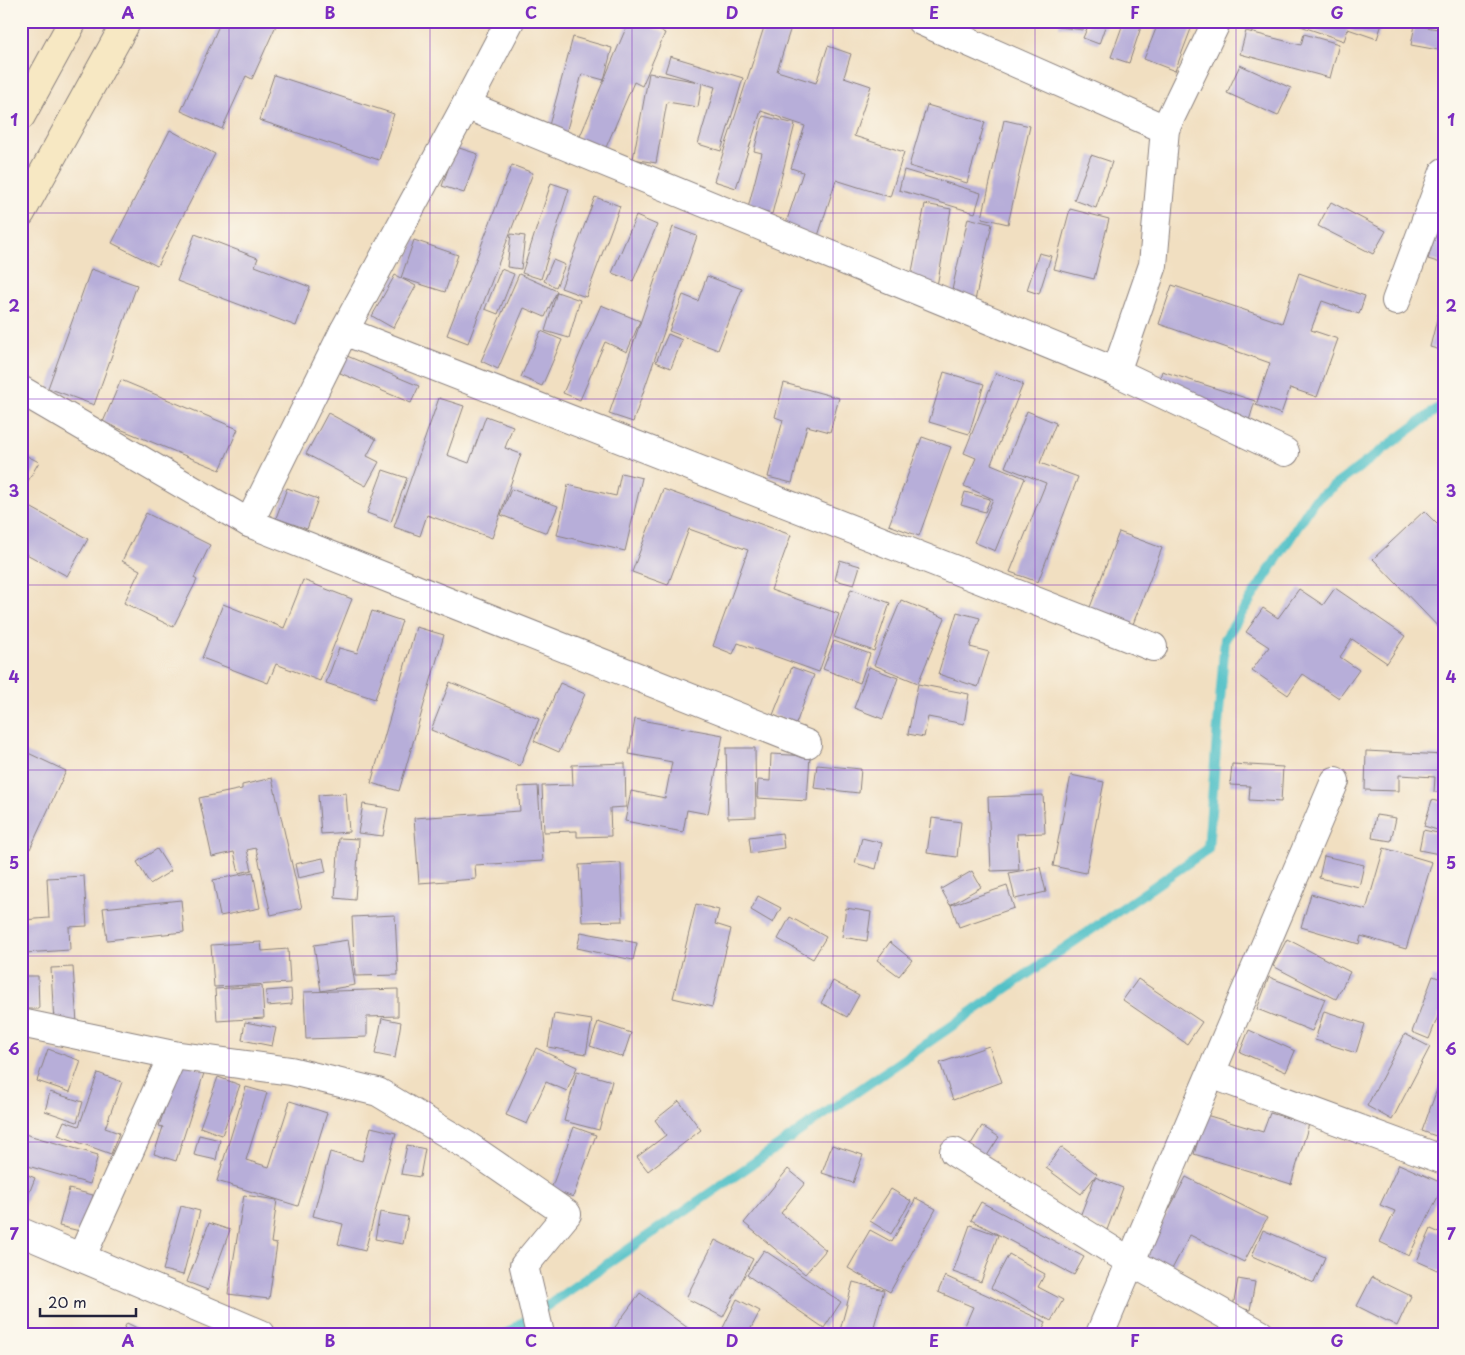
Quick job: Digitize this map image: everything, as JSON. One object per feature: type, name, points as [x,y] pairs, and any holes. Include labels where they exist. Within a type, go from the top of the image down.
[{"type":"main road","points":[[21,116],[73,21]]},
{"type":"main road","points":[[21,213],[127,21]]},
{"type":"street","points":[[249,523],[344,331],[510,21]]},
{"type":"street","points":[[921,21],[1165,129]]},
{"type":"street","points":[[1116,372],[1153,265],[1165,129],[1217,21]]},
{"type":"street","points":[[466,105],[1116,372],[1285,452]]},
{"type":"street","points":[[1396,301],[1444,172]]},
{"type":"street","points":[[344,331],[1153,647]]},
{"type":"street","points":[[21,390],[249,523],[807,744]]},
{"type":"street","points":[[1100,1334],[1335,781]]},
{"type":"street","points":[[21,1023],[173,1055],[291,1071],[378,1092],[468,1146],[567,1214],[524,1266],[540,1334]]},
{"type":"street","points":[[81,1258],[173,1055]]},
{"type":"street","points":[[1211,1074],[1444,1160]]},
{"type":"street","points":[[954,1152],[1131,1262],[1260,1334]]},
{"type":"street","points":[[21,1232],[261,1334]]},
{"type":"building","points":[[221,21],[278,21],[252,79],[246,76],[222,129],[181,111]]},
{"type":"building","points":[[629,21],[637,21],[665,33],[642,86],[634,82],[604,152],[578,141]]},
{"type":"building","points":[[766,21],[793,21],[777,71],[816,83],[828,46],[851,54],[844,77],[871,86],[854,136],[904,152],[890,197],[836,180],[818,236],[785,226],[803,172],[791,168],[805,126],[761,111],[736,188],[714,181]]},
{"type":"building","points":[[1060,21],[1084,21],[1083,30],[1059,27]]},
{"type":"building","points":[[1090,21],[1107,21],[1099,44],[1083,38]]},
{"type":"building","points":[[1124,21],[1143,21],[1129,63],[1111,57]]},
{"type":"building","points":[[1159,21],[1194,21],[1175,71],[1144,59]]},
{"type":"building","points":[[1383,21],[1377,39],[1348,29],[1344,41],[1289,22]]},
{"type":"building","points":[[1415,25],[1444,30],[1444,51],[1411,45]]},
{"type":"building","points":[[1246,31],[1301,45],[1304,34],[1339,44],[1330,78],[1240,54]]},
{"type":"building","points":[[573,37],[612,48],[604,80],[582,74],[566,133],[548,129]]},
{"type":"building","points":[[670,56],[743,78],[721,151],[698,144],[715,87],[702,83],[698,107],[667,102],[656,163],[633,159],[649,73],[699,82],[665,72]]},
{"type":"building","points":[[1240,65],[1291,88],[1278,116],[1227,93]]},
{"type":"building","points":[[274,75],[394,114],[379,160],[259,120]]},
{"type":"building","points":[[927,105],[985,122],[967,183],[909,166]]},
{"type":"building","points":[[763,116],[795,124],[772,214],[748,208],[762,153],[754,151]]},
{"type":"building","points":[[1004,120],[1030,126],[1008,224],[982,218]]},
{"type":"building","points":[[170,130],[215,154],[157,266],[112,243]]},
{"type":"building","points":[[456,147],[478,154],[464,193],[442,186]]},
{"type":"building","points":[[1091,155],[1112,162],[1096,208],[1074,200]]},
{"type":"building","points":[[512,165],[533,173],[468,343],[447,335]]},
{"type":"building","points":[[904,170],[981,193],[975,213],[899,190]]},
{"type":"building","points":[[551,183],[569,189],[541,279],[522,273]]},
{"type":"building","points":[[595,197],[620,206],[586,297],[561,288]]},
{"type":"building","points":[[1331,202],[1386,231],[1373,254],[1318,226]]},
{"type":"building","points":[[925,204],[951,209],[937,286],[910,282]]},
{"type":"building","points":[[1070,209],[1109,219],[1094,279],[1054,269]]},
{"type":"building","points":[[1444,211],[1444,264],[1428,259]]},
{"type":"building","points":[[636,216],[657,225],[633,281],[612,273]]},
{"type":"building","points":[[968,218],[992,224],[972,314],[948,308]]},
{"type":"building","points":[[673,227],[697,236],[633,422],[609,414]]},
{"type":"building","points":[[195,234],[258,258],[255,266],[310,287],[296,326],[177,281]]},
{"type":"building","points":[[511,234],[525,236],[521,269],[507,267]]},
{"type":"building","points":[[414,240],[458,255],[445,292],[401,278]]},
{"type":"building","points":[[1039,253],[1051,256],[1039,294],[1027,290]]},
{"type":"building","points":[[553,260],[565,265],[556,287],[544,281]]},
{"type":"building","points":[[91,269],[137,285],[94,405],[48,388]]},
{"type":"building","points":[[501,269],[514,274],[498,314],[485,309]]},
{"type":"building","points":[[1299,273],[1365,296],[1359,314],[1322,301],[1311,330],[1338,339],[1317,397],[1290,388],[1281,414],[1256,405],[1270,363],[1159,324],[1172,285],[1282,323]]},
{"type":"building","points":[[519,274],[557,291],[545,317],[524,308],[498,369],[481,361]]},
{"type":"building","points":[[395,275],[416,286],[393,328],[372,316]]},
{"type":"building","points":[[707,276],[742,289],[718,350],[669,331],[683,295],[698,301]]},
{"type":"building","points":[[557,292],[580,300],[569,338],[545,331]]},
{"type":"building","points":[[601,305],[640,321],[627,352],[605,342],[580,400],[563,393]]},
{"type":"building","points":[[1440,307],[1444,307],[1444,351],[1430,347]]},
{"type":"building","points":[[541,331],[562,340],[542,386],[521,377]]},
{"type":"building","points":[[668,334],[682,340],[671,368],[656,362]]},
{"type":"building","points":[[347,356],[419,386],[411,403],[340,373]]},
{"type":"building","points":[[1162,371],[1255,401],[1248,424],[1155,394]]},
{"type":"building","points":[[944,372],[984,384],[969,434],[929,422]]},
{"type":"building","points":[[996,373],[1023,384],[991,464],[1025,478],[995,551],[974,542],[993,499],[964,486],[976,458],[964,453]]},
{"type":"building","points":[[121,380],[238,429],[220,470],[103,422]]},
{"type":"building","points":[[784,383],[839,398],[830,432],[807,426],[792,483],[768,477],[783,420],[775,417]]},
{"type":"building","points":[[439,398],[464,406],[447,455],[469,463],[486,416],[513,426],[505,448],[521,454],[492,538],[427,515],[420,536],[394,527]]},
{"type":"building","points":[[1027,411],[1056,423],[1040,463],[1078,477],[1038,582],[1010,572],[1046,483],[1005,467]]},
{"type":"building","points":[[328,413],[376,439],[367,456],[379,462],[366,486],[306,454]]},
{"type":"building","points":[[922,437],[951,447],[919,536],[889,525]]},
{"type":"building","points":[[21,453],[39,462],[21,493]]},
{"type":"building","points":[[383,470],[407,478],[391,522],[367,513]]},
{"type":"building","points":[[621,473],[642,478],[625,551],[557,535],[568,485],[616,496]]},
{"type":"building","points":[[287,488],[318,499],[307,529],[276,518]]},
{"type":"building","points":[[511,489],[558,506],[547,533],[501,515]]},
{"type":"building","points":[[663,489],[791,535],[771,590],[839,614],[819,672],[738,643],[733,654],[713,646],[748,550],[689,529],[668,585],[632,572]]},
{"type":"building","points":[[965,492],[990,499],[985,512],[961,505]]},
{"type":"building","points":[[21,502],[88,539],[67,576],[21,551]]},
{"type":"building","points":[[1424,511],[1444,531],[1444,633],[1373,559]]},
{"type":"building","points":[[146,513],[210,545],[194,578],[197,580],[173,627],[124,603],[140,570],[122,561]]},
{"type":"building","points":[[1119,532],[1162,548],[1130,632],[1087,615]]},
{"type":"building","points":[[840,560],[860,566],[854,585],[835,580]]},
{"type":"building","points":[[303,580],[352,599],[320,681],[276,664],[268,683],[202,658],[223,604],[284,628]]},
{"type":"building","points":[[1335,588],[1405,636],[1387,663],[1352,639],[1340,657],[1359,670],[1339,698],[1303,674],[1288,695],[1252,670],[1269,647],[1246,632],[1263,608],[1278,618],[1299,589],[1323,605]]},
{"type":"building","points":[[851,589],[890,603],[874,651],[834,637]]},
{"type":"building","points":[[901,600],[945,618],[918,683],[874,665]]},
{"type":"building","points":[[372,611],[402,621],[375,699],[326,683],[339,648],[357,653]]},
{"type":"building","points":[[957,612],[980,618],[970,647],[989,652],[978,687],[938,674]]},
{"type":"building","points":[[416,627],[444,635],[399,791],[371,783]]},
{"type":"building","points":[[834,641],[870,654],[860,683],[823,669]]},
{"type":"building","points":[[792,667],[814,675],[796,724],[773,715]]},
{"type":"building","points":[[869,667],[898,678],[883,719],[854,708]]},
{"type":"building","points":[[450,682],[539,719],[520,766],[431,730]]},
{"type":"building","points":[[560,683],[585,694],[559,752],[534,741]]},
{"type":"building","points":[[918,684],[969,694],[964,724],[928,717],[924,737],[908,734]]},
{"type":"building","points":[[635,719],[723,735],[708,814],[687,810],[683,832],[625,821],[631,791],[665,798],[672,762],[629,754]]},
{"type":"building","points":[[726,748],[755,748],[756,817],[728,818]]},
{"type":"building","points":[[24,751],[66,771],[30,849],[21,845],[21,757]]},
{"type":"building","points":[[1366,751],[1444,755],[1444,792],[1434,792],[1435,777],[1399,775],[1399,791],[1365,790]]},
{"type":"building","points":[[771,754],[810,756],[807,801],[757,798],[758,780],[770,781]]},
{"type":"building","points":[[625,763],[626,807],[610,808],[611,836],[577,837],[577,831],[544,832],[542,786],[573,785],[572,765]]},
{"type":"building","points":[[1232,764],[1283,767],[1281,802],[1249,800],[1250,786],[1230,785]]},
{"type":"building","points":[[817,765],[861,769],[859,793],[814,788]]},
{"type":"building","points":[[1071,775],[1104,782],[1086,873],[1053,866]]},
{"type":"building","points":[[272,778],[302,908],[271,915],[256,848],[247,850],[252,870],[239,873],[234,852],[212,857],[199,798],[242,789],[242,785]]},
{"type":"building","points":[[538,786],[543,861],[475,865],[476,879],[419,883],[414,818],[520,811],[518,787]]},
{"type":"building","points":[[346,793],[349,832],[321,834],[318,795]]},
{"type":"building","points":[[1043,795],[1045,833],[1017,834],[1019,870],[991,871],[988,797]]},
{"type":"building","points":[[1432,800],[1444,803],[1444,832],[1424,826]]},
{"type":"building","points":[[363,804],[388,808],[383,836],[358,833]]},
{"type":"building","points":[[1376,815],[1396,818],[1391,841],[1372,838]]},
{"type":"building","points":[[932,818],[961,822],[957,857],[927,853]]},
{"type":"building","points":[[1423,830],[1443,834],[1439,854],[1419,850]]},
{"type":"building","points":[[782,833],[784,848],[751,853],[749,837]]},
{"type":"building","points":[[339,838],[359,839],[355,900],[335,898]]},
{"type":"building","points":[[862,838],[882,843],[876,869],[855,863]]},
{"type":"building","points":[[1384,848],[1432,862],[1406,949],[1361,936],[1359,944],[1301,927],[1311,894],[1366,910]]},
{"type":"building","points":[[157,849],[171,871],[150,884],[137,862]]},
{"type":"building","points":[[1324,856],[1364,865],[1359,887],[1319,878]]},
{"type":"building","points":[[323,858],[326,872],[298,878],[295,864]]},
{"type":"building","points":[[621,863],[623,921],[582,922],[579,865]]},
{"type":"building","points":[[1040,867],[1046,892],[1015,899],[1009,873]]},
{"type":"building","points":[[972,871],[981,887],[950,905],[941,889]]},
{"type":"building","points":[[253,872],[260,908],[220,916],[213,880]]},
{"type":"building","points":[[84,876],[87,926],[69,927],[70,950],[24,953],[23,920],[49,918],[47,878]]},
{"type":"building","points":[[1007,886],[1014,908],[959,927],[951,905]]},
{"type":"building","points":[[758,896],[781,908],[773,923],[751,910]]},
{"type":"building","points":[[181,900],[184,932],[107,940],[103,908]]},
{"type":"building","points":[[696,904],[719,910],[715,924],[731,929],[712,1007],[673,998]]},
{"type":"building","points":[[846,908],[871,912],[867,941],[842,937]]},
{"type":"building","points":[[395,915],[398,975],[355,976],[352,917]]},
{"type":"building","points":[[790,917],[826,937],[813,959],[778,939]]},
{"type":"building","points":[[581,932],[637,943],[633,960],[577,948]]},
{"type":"building","points":[[1287,939],[1350,972],[1336,999],[1273,966]]},
{"type":"building","points":[[348,940],[355,985],[321,991],[314,945]]},
{"type":"building","points":[[261,942],[262,951],[288,949],[290,983],[214,987],[211,945]]},
{"type":"building","points":[[890,942],[912,960],[899,976],[877,960]]},
{"type":"building","points":[[73,967],[77,1023],[54,1024],[51,968]]},
{"type":"building","points":[[21,976],[38,976],[39,1009],[21,1009]]},
{"type":"building","points":[[1433,976],[1444,980],[1444,1015],[1439,1014],[1429,1039],[1412,1032]]},
{"type":"building","points":[[1269,977],[1325,999],[1312,1031],[1257,1009]]},
{"type":"building","points":[[1138,979],[1202,1022],[1187,1044],[1123,1000]]},
{"type":"building","points":[[833,981],[859,995],[847,1017],[821,1003]]},
{"type":"building","points":[[262,986],[264,1018],[217,1021],[215,989]]},
{"type":"building","points":[[291,989],[292,1004],[267,1006],[266,991]]},
{"type":"building","points":[[398,989],[398,1016],[367,1017],[367,1037],[306,1039],[304,992]]},
{"type":"building","points":[[1324,1011],[1365,1024],[1356,1053],[1315,1040]]},
{"type":"building","points":[[554,1014],[592,1020],[586,1054],[548,1047]]},
{"type":"building","points":[[382,1018],[401,1022],[395,1058],[375,1054]]},
{"type":"building","points":[[245,1022],[276,1028],[272,1046],[242,1040]]},
{"type":"building","points":[[598,1022],[631,1033],[623,1057],[590,1046]]},
{"type":"building","points":[[1249,1030],[1295,1051],[1286,1072],[1240,1052]]},
{"type":"building","points":[[1405,1034],[1430,1047],[1392,1120],[1367,1106]]},
{"type":"building","points":[[989,1046],[1002,1082],[953,1100],[940,1063]]},
{"type":"building","points":[[536,1048],[577,1067],[567,1091],[546,1082],[527,1124],[506,1115]]},
{"type":"building","points":[[48,1049],[81,1061],[70,1092],[37,1081]]},
{"type":"building","points":[[180,1062],[205,1070],[176,1161],[154,1154],[163,1127],[159,1126]]},
{"type":"building","points":[[577,1071],[612,1081],[599,1130],[564,1121]]},
{"type":"building","points":[[98,1073],[122,1082],[105,1128],[119,1133],[111,1154],[58,1135],[64,1121],[79,1126]]},
{"type":"building","points":[[218,1077],[240,1085],[222,1135],[200,1127]]},
{"type":"building","points":[[1439,1084],[1444,1086],[1444,1139],[1422,1131]]},
{"type":"building","points":[[246,1087],[267,1093],[246,1160],[269,1167],[290,1101],[327,1113],[298,1206],[217,1181]]},
{"type":"building","points":[[50,1092],[83,1102],[77,1122],[45,1111]]},
{"type":"building","points":[[679,1101],[701,1130],[648,1171],[637,1157],[666,1135],[655,1120]]},
{"type":"building","points":[[1270,1113],[1309,1124],[1291,1184],[1194,1154],[1206,1115],[1263,1132]]},
{"type":"building","points":[[982,1126],[999,1137],[983,1162],[966,1152]]},
{"type":"building","points":[[371,1127],[396,1133],[365,1251],[338,1244],[343,1224],[313,1216],[330,1152],[362,1161]]},
{"type":"building","points":[[574,1127],[596,1135],[573,1197],[551,1189]]},
{"type":"building","points":[[21,1133],[98,1155],[90,1184],[21,1164]]},
{"type":"building","points":[[199,1135],[220,1140],[216,1160],[194,1155]]},
{"type":"building","points":[[407,1145],[425,1149],[420,1177],[401,1174]]},
{"type":"building","points":[[832,1145],[863,1155],[853,1183],[822,1173]]},
{"type":"building","points":[[1061,1147],[1097,1174],[1081,1194],[1046,1168]]},
{"type":"building","points":[[1399,1164],[1444,1184],[1409,1256],[1380,1242],[1395,1211],[1380,1205]]},
{"type":"building","points":[[788,1169],[805,1183],[781,1213],[826,1250],[805,1274],[744,1223]]},
{"type":"building","points":[[21,1172],[35,1178],[24,1206],[21,1205]]},
{"type":"building","points":[[1095,1177],[1123,1188],[1107,1230],[1079,1219]]},
{"type":"building","points":[[1186,1177],[1267,1218],[1244,1262],[1190,1235],[1171,1271],[1144,1257]]},
{"type":"building","points":[[69,1189],[93,1195],[84,1232],[59,1226]]},
{"type":"building","points":[[891,1189],[911,1201],[891,1234],[870,1221]]},
{"type":"building","points":[[244,1195],[277,1200],[271,1243],[277,1244],[269,1299],[228,1294]]},
{"type":"building","points":[[916,1198],[936,1209],[890,1292],[848,1268],[870,1230],[892,1242]]},
{"type":"building","points":[[981,1202],[1084,1257],[1074,1275],[971,1220]]},
{"type":"building","points":[[181,1206],[200,1211],[183,1275],[163,1270]]},
{"type":"building","points":[[380,1212],[408,1217],[403,1244],[375,1239]]},
{"type":"building","points":[[209,1223],[230,1230],[208,1290],[187,1282]]},
{"type":"building","points":[[970,1225],[998,1235],[981,1282],[953,1272]]},
{"type":"building","points":[[1431,1229],[1444,1235],[1444,1273],[1417,1261]]},
{"type":"building","points":[[1263,1230],[1325,1257],[1314,1283],[1252,1256]]},
{"type":"building","points":[[715,1240],[753,1259],[723,1317],[686,1298]]},
{"type":"building","points":[[764,1250],[841,1302],[824,1328],[747,1275]]},
{"type":"building","points":[[1009,1254],[1045,1274],[1038,1287],[1063,1300],[1051,1321],[991,1288]]},
{"type":"building","points":[[945,1276],[1046,1322],[1040,1334],[971,1334],[963,1330],[973,1307],[938,1292]]},
{"type":"building","points":[[1372,1277],[1411,1296],[1397,1326],[1357,1306]]},
{"type":"building","points":[[1238,1279],[1255,1282],[1250,1310],[1233,1307]]},
{"type":"building","points":[[853,1282],[884,1290],[872,1334],[839,1334]]},
{"type":"building","points":[[640,1293],[696,1334],[610,1334]]},
{"type":"building","points":[[737,1299],[760,1311],[748,1334],[720,1334]]},
{"type":"building","points":[[127,1323],[149,1334],[121,1334]]},
{"type":"waterway","points":[[506,1334],[1208,849],[1225,639],[1314,501],[1444,404]]}]
